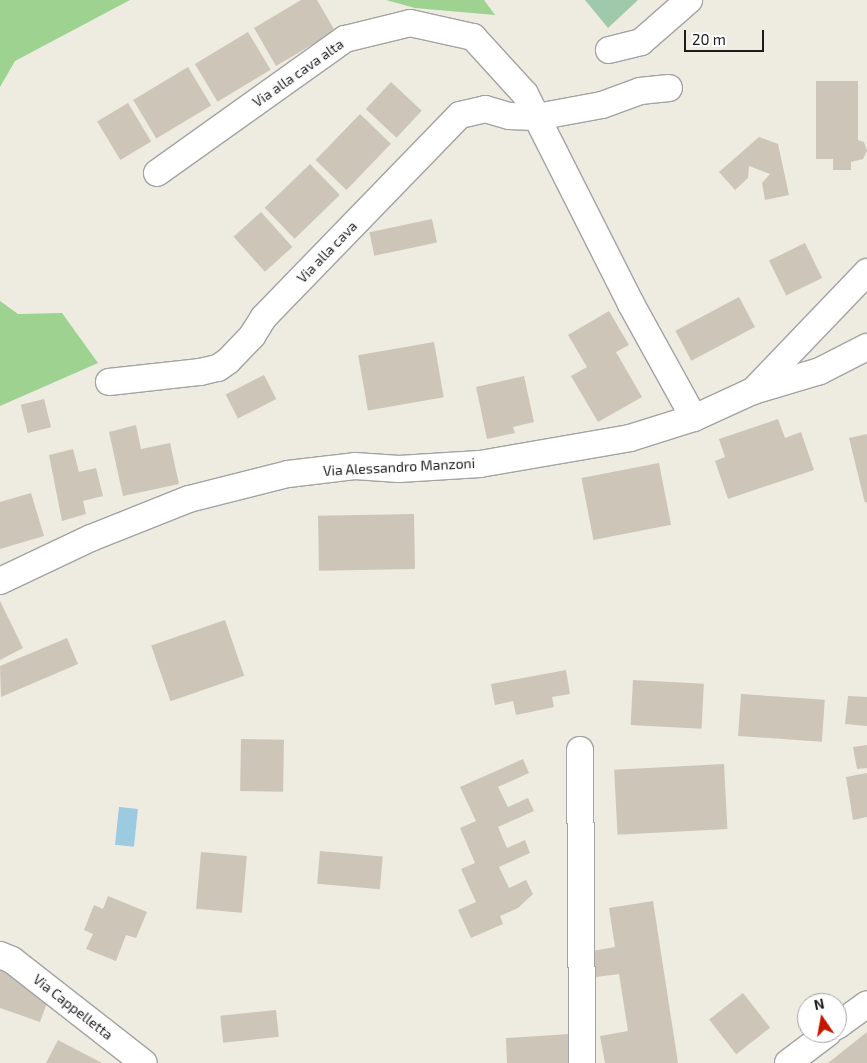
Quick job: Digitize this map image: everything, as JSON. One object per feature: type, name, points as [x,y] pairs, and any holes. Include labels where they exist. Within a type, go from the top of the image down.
[{"type":"street","points":[[609,50],[641,42],[690,0]]},
{"type":"street","name":"Via alla cava alta","points":[[157,173],[345,39],[410,23],[473,37],[525,94],[537,117]]},
{"type":"street","name":"Via alla cava","points":[[109,382],[218,368],[241,348],[264,317],[452,121],[468,112],[485,109],[509,116],[537,117],[602,105],[640,91],[669,88]]},
{"type":"street","points":[[537,117],[630,304],[694,418]]},
{"type":"street","points":[[753,391],[867,272]]},
{"type":"street","name":"Via Alessandro Manzoni","points":[[0,581],[91,538],[188,499],[288,474],[355,466],[399,469],[480,464],[630,438],[694,418],[753,391],[820,371],[867,347]]},
{"type":"street","points":[[580,750],[582,1063]]},
{"type":"street","name":"Via Cappelletta","points":[[0,955],[12,960],[144,1063]]},
{"type":"street","points":[[847,1019],[867,1004]]},
{"type":"street","points":[[788,1063],[815,1043]]},
{"type":"green space","points":[[0,0],[130,0],[15,61],[0,87]]},
{"type":"green space","points":[[386,0],[484,0],[495,15],[415,8]]},
{"type":"green space","points":[[585,0],[638,0],[608,28]]},
{"type":"green space","points":[[0,301],[18,314],[62,313],[98,363],[0,406]]},
{"type":"water","points":[[119,807],[138,809],[134,847],[115,845]]},
{"type":"building","points":[[301,0],[317,0],[335,31],[276,66],[254,28]]},
{"type":"building","points":[[248,32],[271,70],[218,102],[195,64]]},
{"type":"building","points":[[188,67],[211,106],[156,139],[133,100]]},
{"type":"building","points":[[816,81],[858,81],[858,140],[864,142],[867,151],[863,159],[851,162],[851,170],[833,170],[833,159],[816,159]]},
{"type":"building","points":[[391,82],[422,111],[396,138],[366,109]]},
{"type":"building","points":[[128,103],[151,142],[120,160],[97,122]]},
{"type":"building","points":[[360,114],[391,144],[346,190],[316,160]]},
{"type":"building","points":[[759,137],[778,144],[789,195],[765,200],[762,183],[770,174],[749,166],[748,178],[735,190],[719,172]]},
{"type":"building","points":[[310,164],[340,195],[295,239],[265,208]]},
{"type":"building","points":[[261,212],[292,247],[265,272],[234,237]]},
{"type":"building","points":[[432,219],[437,242],[374,256],[369,232]]},
{"type":"building","points":[[805,243],[822,278],[786,296],[769,261]]},
{"type":"building","points":[[739,297],[755,327],[691,361],[675,331]]},
{"type":"building","points":[[609,311],[629,345],[616,352],[642,397],[598,422],[571,376],[587,367],[568,335]]},
{"type":"building","points":[[434,342],[444,397],[368,411],[358,355]]},
{"type":"building","points":[[264,375],[276,399],[238,419],[226,395]]},
{"type":"building","points":[[524,376],[534,422],[513,427],[515,433],[487,439],[476,387]]},
{"type":"building","points":[[44,399],[51,427],[28,433],[21,405]]},
{"type":"building","points":[[778,419],[785,438],[801,432],[814,470],[728,499],[715,461],[725,457],[719,439]]},
{"type":"building","points":[[136,425],[141,449],[170,443],[179,484],[123,496],[109,432]]},
{"type":"building","points":[[867,434],[867,502],[865,503],[849,438]]},
{"type":"building","points":[[73,449],[79,472],[96,468],[103,496],[83,501],[86,514],[62,521],[49,455]]},
{"type":"building","points":[[659,463],[671,525],[593,540],[581,478]]},
{"type":"building","points":[[31,493],[44,536],[0,549],[0,502]]},
{"type":"building","points":[[414,514],[415,569],[319,571],[318,516]]},
{"type":"building","points":[[0,601],[23,648],[0,660]]},
{"type":"building","points":[[225,620],[244,676],[170,701],[151,645]]},
{"type":"building","points":[[67,638],[78,664],[1,697],[0,666]]},
{"type":"building","points":[[566,670],[570,694],[552,697],[554,707],[516,715],[513,701],[495,705],[491,684]]},
{"type":"building","points":[[633,680],[704,684],[702,729],[631,725]]},
{"type":"building","points":[[741,694],[825,700],[822,742],[738,736]]},
{"type":"building","points":[[848,696],[867,697],[867,726],[845,724]]},
{"type":"building","points":[[241,739],[284,740],[283,792],[240,791]]},
{"type":"building","points":[[867,745],[867,768],[857,769],[853,747]]},
{"type":"building","points":[[523,759],[529,773],[498,787],[508,807],[528,798],[534,811],[498,827],[507,848],[525,840],[530,853],[499,867],[509,888],[526,880],[533,894],[518,908],[500,916],[503,924],[471,938],[458,910],[476,902],[461,869],[475,863],[460,828],[476,821],[460,787]]},
{"type":"building","points":[[724,764],[727,829],[618,835],[614,770]]},
{"type":"building","points":[[867,773],[867,817],[853,820],[846,777]]},
{"type":"building","points":[[320,851],[383,856],[380,889],[317,884]]},
{"type":"building","points":[[201,852],[247,856],[242,913],[196,909]]},
{"type":"building","points":[[108,896],[147,912],[136,938],[126,935],[116,961],[86,949],[93,934],[84,930],[94,905],[103,909]]},
{"type":"building","points":[[653,901],[678,1063],[605,1063],[600,1036],[628,1031],[619,974],[596,977],[592,951],[615,947],[609,908]]},
{"type":"building","points":[[0,965],[50,995],[40,1022],[0,1008]]},
{"type":"building","points":[[743,993],[770,1028],[736,1054],[709,1019]]},
{"type":"building","points":[[276,1010],[279,1037],[223,1043],[220,1016]]},
{"type":"building","points":[[867,1032],[867,1063],[828,1063]]},
{"type":"building","points":[[570,1034],[572,1063],[507,1063],[506,1038]]},
{"type":"building","points":[[58,1040],[102,1063],[46,1063]]}]
